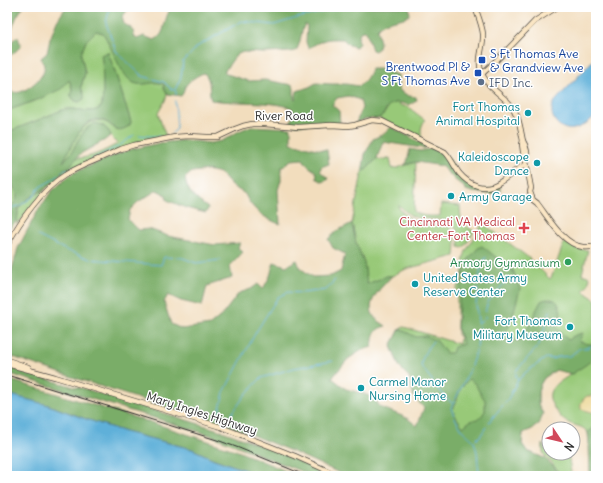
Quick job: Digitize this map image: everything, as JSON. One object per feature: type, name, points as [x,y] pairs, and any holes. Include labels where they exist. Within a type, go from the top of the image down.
[{"type":"street","points":[[475,7],[483,32],[479,62],[482,74],[485,80],[514,110],[519,120],[523,140],[522,144],[524,159],[531,188],[537,202],[564,238],[580,247],[596,246]]},
{"type":"street","points":[[482,74],[508,50],[535,21],[557,7]]},
{"type":"street","name":"River Road","points":[[7,245],[24,218],[46,192],[62,177],[73,170],[129,146],[175,137],[218,137],[235,129],[252,124],[348,126],[372,120],[382,121],[445,152],[463,177],[471,183],[481,187],[490,187],[498,184],[526,163]]},
{"type":"street","name":"Mary Ingles Highway","points":[[7,360],[56,377]]},
{"type":"street","name":"Mary Ingles Highway","points":[[7,364],[56,377],[234,432],[295,456],[340,476]]},
{"type":"green space","points":[[7,7],[23,7],[17,16],[7,41]]},
{"type":"green space","points":[[66,7],[130,7],[122,17],[124,24],[131,28],[137,39],[144,36],[154,40],[161,34],[167,15],[173,7],[409,7],[410,15],[384,23],[377,29],[380,43],[379,48],[375,51],[372,50],[366,31],[360,32],[358,37],[359,43],[356,47],[349,45],[343,39],[328,39],[308,48],[306,42],[307,25],[305,24],[296,51],[264,53],[243,52],[236,55],[224,72],[248,81],[265,80],[293,85],[295,100],[297,91],[316,83],[359,86],[366,79],[371,69],[380,69],[398,75],[400,91],[409,96],[416,97],[417,100],[408,105],[402,103],[391,104],[381,117],[366,119],[356,123],[362,108],[360,100],[349,96],[337,98],[332,105],[339,111],[340,124],[289,125],[294,114],[292,108],[286,106],[211,100],[209,82],[204,73],[188,83],[181,96],[167,94],[164,84],[134,83],[129,80],[121,68],[103,33],[96,31],[86,41],[81,54],[85,73],[81,87],[84,99],[79,102],[75,101],[71,96],[72,88],[69,80],[61,89],[12,109],[7,113],[7,72],[8,89],[11,92],[23,91],[38,80],[44,71],[41,58],[47,53],[50,39],[57,21]]},
{"type":"green space","points":[[96,31],[103,33],[119,63],[134,83],[154,82],[164,84],[167,94],[166,99],[158,113],[166,137],[144,141],[62,175],[63,170],[70,166],[76,158],[92,156],[118,143],[114,141],[108,130],[94,123],[86,129],[72,152],[62,164],[77,135],[88,124],[95,121],[102,121],[114,128],[120,129],[129,126],[131,122],[108,52],[102,55],[103,98],[101,107],[98,109],[94,111],[72,109],[64,110],[7,132],[7,113],[12,109],[37,100],[69,80],[72,88],[71,96],[75,101],[79,102],[84,95],[81,87],[85,73],[81,54],[86,41]]},
{"type":"green space","points":[[16,37],[18,37],[21,46],[7,59],[7,45],[9,45]]},
{"type":"green space","points":[[108,52],[131,122],[129,126],[120,130],[106,122],[96,120],[91,121],[83,127],[63,162],[72,152],[86,129],[94,123],[104,126],[111,135],[80,154],[70,166],[63,170],[61,175],[53,184],[25,202],[18,209],[17,220],[10,228],[7,224],[7,209],[15,202],[17,195],[14,187],[7,180],[7,132],[64,110],[72,109],[94,111],[101,107],[103,98],[103,82],[101,55]]},
{"type":"green space","points":[[399,102],[400,105],[408,107],[425,120],[421,128],[420,139],[378,118],[384,114],[390,104]]},
{"type":"green space","points":[[251,126],[291,128],[291,143],[327,150],[329,164],[321,167],[320,171],[329,179],[323,182],[316,178],[317,174],[315,171],[308,166],[303,159],[291,160],[281,168],[281,180],[278,190],[280,224],[259,213],[245,194],[232,186],[220,173],[207,170],[192,172],[185,178],[190,192],[196,199],[208,208],[206,213],[186,208],[167,200],[166,195],[157,190],[138,202],[130,210],[128,220],[139,230],[149,229],[168,236],[215,245],[240,243],[238,248],[243,252],[230,266],[232,278],[207,286],[202,306],[181,301],[168,295],[164,302],[171,324],[182,329],[210,325],[222,315],[239,293],[251,289],[258,284],[263,289],[270,276],[274,262],[286,266],[297,260],[300,268],[313,277],[331,276],[341,271],[345,254],[333,248],[328,239],[337,231],[352,223],[356,243],[364,262],[367,284],[387,276],[392,276],[379,290],[372,301],[371,307],[375,318],[386,326],[378,329],[374,334],[372,347],[362,350],[348,359],[332,378],[346,389],[374,398],[380,407],[407,418],[417,426],[424,408],[414,397],[409,377],[400,368],[391,346],[400,329],[416,337],[426,336],[437,341],[446,353],[452,353],[454,347],[463,344],[457,327],[461,283],[468,260],[478,248],[482,246],[503,264],[513,270],[520,289],[511,322],[505,335],[519,341],[522,335],[524,335],[541,301],[551,299],[557,302],[561,311],[559,322],[556,327],[568,340],[575,335],[583,333],[579,341],[593,344],[593,349],[596,350],[596,355],[587,364],[572,374],[556,370],[544,378],[538,392],[538,404],[543,414],[539,424],[523,433],[522,444],[527,451],[541,457],[541,461],[548,461],[560,476],[346,476],[291,451],[225,424],[155,404],[7,355],[7,300],[9,297],[10,277],[18,248],[37,212],[51,192],[71,174],[128,150],[160,143],[186,140],[210,143],[222,141]],"holes":[[[469,379],[475,384],[485,400],[485,411],[480,418],[470,421],[463,427],[453,410],[461,388]]]},
{"type":"green space","points":[[391,127],[425,145],[425,148],[383,142],[377,158],[362,173],[365,154],[373,139],[385,133]]},
{"type":"green space","points":[[434,148],[447,157],[459,176],[472,187],[488,190],[499,186],[500,192],[497,195],[466,190],[443,168],[443,166],[416,162],[404,165],[407,162],[410,149],[420,151]]},
{"type":"green space","points":[[377,158],[379,160],[390,158],[392,169],[416,162],[414,212],[417,214],[430,216],[440,216],[441,204],[460,206],[462,221],[466,226],[474,231],[464,247],[461,248],[459,247],[459,237],[457,231],[449,222],[443,220],[418,218],[407,213],[400,206],[398,206],[409,218],[422,222],[443,223],[452,229],[456,244],[455,256],[406,269],[367,285],[364,262],[356,243],[352,223],[362,173]]},
{"type":"green space","points":[[7,180],[14,187],[17,195],[15,202],[7,209]]},
{"type":"green space","points":[[46,189],[17,225],[18,209],[28,199]]},
{"type":"green space","points":[[482,225],[485,225],[529,258],[550,279],[564,242],[578,249],[588,250],[582,274],[590,277],[588,285],[583,291],[596,300],[596,476],[590,476],[590,447],[588,433],[581,428],[581,421],[566,421],[563,419],[556,411],[550,397],[550,392],[553,388],[572,373],[556,370],[544,378],[538,392],[538,404],[543,414],[539,424],[523,433],[522,444],[527,451],[541,457],[541,461],[548,461],[560,476],[427,433],[425,393],[400,368],[391,346],[400,329],[404,327],[459,344],[460,337],[458,336],[457,330],[457,288],[462,279],[466,251]]},
{"type":"green space","points":[[7,367],[82,388],[222,431],[271,449],[332,476],[313,476],[210,435],[7,373]]},
{"type":"green space","points":[[7,379],[150,422],[235,450],[298,476],[258,476],[254,473],[214,459],[192,449],[125,432],[48,405],[7,394]]},
{"type":"green space","points":[[596,424],[596,476],[590,476],[588,433]]},
{"type":"green space","points":[[550,461],[569,461],[570,474],[562,476]]},
{"type":"sand","points":[[587,396],[596,397],[595,413],[581,409],[582,402]]},
{"type":"water","points":[[596,57],[596,115],[589,122],[574,129],[560,126],[552,115],[553,104]]},
{"type":"water","points":[[7,394],[48,405],[125,432],[192,449],[214,459],[254,473],[258,476],[7,476]]},
{"type":"waterway","points":[[110,7],[106,23],[116,51],[142,76],[164,82],[171,89],[175,90],[176,95]]},
{"type":"waterway","points":[[175,90],[181,77],[183,62],[198,46],[242,21],[274,25],[340,8],[354,7]]},
{"type":"waterway","points":[[172,133],[177,128],[175,101]]},
{"type":"waterway","points":[[91,160],[119,146],[134,135]]},
{"type":"waterway","points":[[139,135],[159,136]]},
{"type":"waterway","points":[[7,211],[19,206],[33,197],[40,187],[54,179],[64,170],[76,167]]},
{"type":"waterway","points":[[38,236],[66,250],[90,259],[161,265],[164,257],[183,258],[196,263],[221,260]]},
{"type":"waterway","points":[[479,281],[481,266],[486,257]]},
{"type":"waterway","points":[[218,417],[224,392],[256,332],[278,297],[288,292],[302,293],[326,290],[335,280]]},
{"type":"waterway","points":[[485,318],[488,302],[507,280]]},
{"type":"waterway","points":[[478,289],[476,304],[479,329],[477,347],[469,372],[451,408],[462,430],[474,441],[477,452],[479,476]]},
{"type":"waterway","points":[[516,371],[539,345],[550,311]]},
{"type":"waterway","points":[[478,324],[482,321]]},
{"type":"waterway","points":[[433,341],[425,352],[421,366],[445,397],[452,403]]},
{"type":"waterway","points":[[489,422],[508,399],[518,380],[526,372],[546,358],[552,359],[570,356],[580,348],[587,348],[591,346]]},
{"type":"waterway","points":[[229,418],[245,395],[261,378],[294,368],[333,361]]},
{"type":"waterway","points":[[516,373],[518,380]]},
{"type":"waterway","points":[[474,442],[486,427]]},
{"type":"railway","points":[[7,375],[217,440],[307,476]]},
{"type":"place","name":"S Ft Thomas Ave & Grandview Ave","points":[[482,60]]},
{"type":"place","name":"Brentwood Pl & S Ft Thomas Ave","points":[[478,73]]},
{"type":"place","name":"IFD Inc.","points":[[481,82]]},
{"type":"place","name":"Fort Thomas Animal Hospital","points":[[528,113]]},
{"type":"place","name":"Kaleidoscope Dance","points":[[537,163]]},
{"type":"place","name":"Army Garage","points":[[451,196]]},
{"type":"place","name":"Cincinnati VA Medical Center-Fort Thomas","points":[[524,228]]},
{"type":"place","name":"Armory Gymnasium","points":[[568,262]]},
{"type":"place","name":"United States Army Reserve Center","points":[[415,284]]},
{"type":"place","name":"Fort Thomas Military Museum","points":[[570,327]]},
{"type":"place","name":"Carmel Manor Nursing Home","points":[[361,388]]}]
